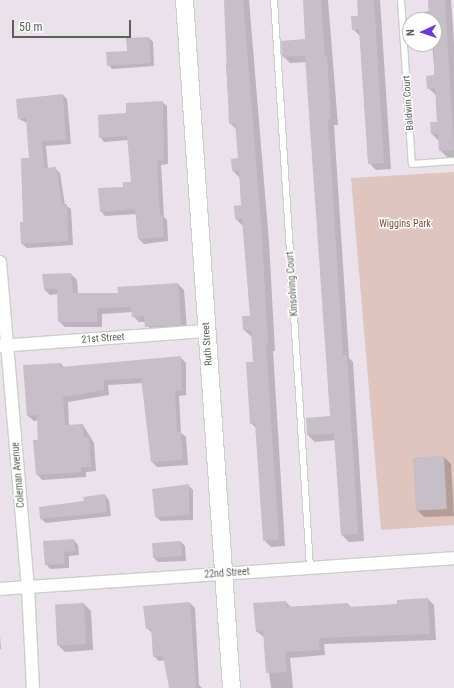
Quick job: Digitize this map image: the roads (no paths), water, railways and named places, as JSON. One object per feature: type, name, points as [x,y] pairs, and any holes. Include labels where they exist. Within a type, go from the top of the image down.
[{"type":"street","name":"Ruth Street","points":[[184,0],[231,688]]},
{"type":"street","name":"Coleman Avenue","points":[[0,262],[3,346],[28,587],[34,688]]},
{"type":"street","name":"21st Street","points":[[3,346],[206,331]]},
{"type":"street","name":"22nd Street","points":[[0,589],[454,558]]},
{"type":"lane","name":"Kinsolving Court","points":[[274,0],[310,568]]},
{"type":"lane","name":"Baldwin Court","points":[[400,0],[412,164],[454,161]]},
{"type":"park label","name":"Wiggins Park","points":[[405,224]]}]
